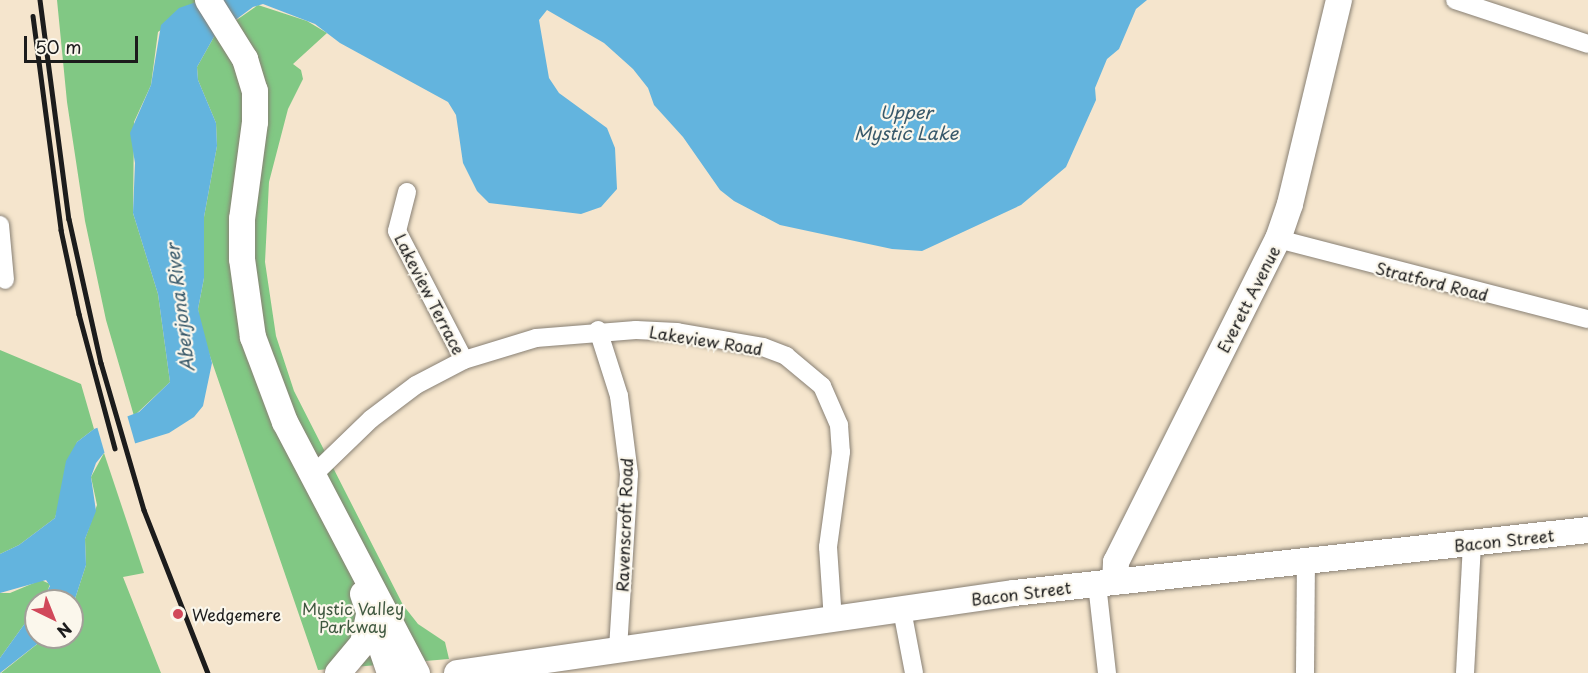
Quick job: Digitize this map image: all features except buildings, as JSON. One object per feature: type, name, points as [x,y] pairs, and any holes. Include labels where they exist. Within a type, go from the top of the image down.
[{"type":"street","points":[[208,0],[228,29],[248,65],[255,99],[242,219],[245,299],[269,386],[354,559],[417,673]]},
{"type":"street","name":"Everett Avenue","points":[[1106,583],[1278,239],[1290,204],[1339,0]]},
{"type":"street","points":[[1455,0],[1588,44]]},
{"type":"street","name":"Lakeview Terrace","points":[[407,192],[397,231],[464,360]]},
{"type":"street","points":[[0,225],[5,280]]},
{"type":"street","name":"Stratford Road","points":[[1278,239],[1588,319]]},
{"type":"street","name":"Lakeview Road","points":[[312,476],[371,419],[416,385],[464,360],[536,338],[598,330],[677,332],[763,347],[786,356],[822,386],[839,425],[841,452],[828,547],[833,620]]},
{"type":"street","name":"Ravenscroft Road","points":[[598,330],[619,396],[629,474],[618,651]]},
{"type":"street","name":"Bacon Street","points":[[457,673],[1106,583],[1588,530]]},
{"type":"street","points":[[1465,673],[1472,543]]},
{"type":"street","points":[[354,559],[369,614],[390,673]]},
{"type":"street","points":[[1305,673],[1306,560]]},
{"type":"street","points":[[1106,583],[1107,673]]},
{"type":"street","points":[[902,610],[914,673]]},
{"type":"street","points":[[338,673],[363,643],[369,614]]},
{"type":"green space","points":[[57,0],[202,0],[158,32],[151,85],[134,122],[133,213],[158,294],[170,382],[134,416],[106,320],[85,221],[67,102]]},
{"type":"green space","name":"Mystic Valley Parkway","points":[[258,5],[307,21],[327,33],[293,64],[301,70],[303,79],[288,109],[269,182],[265,262],[276,336],[294,391],[403,605],[418,624],[445,642],[449,659],[318,670],[201,330],[198,309],[204,278],[204,217],[217,146],[216,123],[198,80],[197,67],[215,35]]},
{"type":"green space","points":[[0,350],[81,384],[94,429],[77,442],[55,518],[19,545],[0,554]]},
{"type":"green space","points":[[104,453],[144,573],[123,577],[161,673],[1,673],[31,649],[84,649],[84,589],[78,589],[86,565],[85,539],[97,505],[91,477]]},
{"type":"green space","points":[[41,580],[50,584],[48,589],[24,589],[24,625],[0,658],[0,593],[10,593]]},
{"type":"water","name":"Upper Mystic Lake","points":[[202,0],[1147,0],[1136,9],[1119,49],[1107,59],[1095,88],[1096,100],[1066,167],[1021,205],[922,251],[892,249],[780,225],[734,201],[720,190],[683,137],[654,105],[648,88],[633,69],[604,43],[547,10],[539,20],[549,78],[559,93],[607,128],[615,148],[617,189],[601,207],[581,214],[489,203],[477,191],[463,163],[456,115],[448,102],[340,43],[315,24],[263,4],[253,7],[215,35],[197,67],[198,80],[216,123],[217,146],[204,217],[204,278],[198,309],[212,363],[203,406],[194,417],[169,433],[104,453],[96,463],[91,477],[96,511],[85,539],[86,565],[78,589],[48,589],[50,586],[46,580],[0,593],[0,554],[19,545],[55,518],[66,461],[77,442],[94,429],[139,412],[170,382],[158,294],[133,213],[135,163],[130,133],[151,85],[161,25],[179,8]]},
{"type":"water","points":[[24,625],[24,649],[31,649],[0,673],[0,658]]},
{"type":"pier","points":[[127,415],[136,446],[105,455],[96,424]]},
{"type":"railway","points":[[40,0],[69,219],[101,363],[144,510],[208,673]]},
{"type":"railway","points":[[33,16],[61,230],[79,314],[115,448]]},
{"type":"place","name":"Wedgemere","points":[[178,614]]},
{"type":"water label","name":"Aberjona River","points":[[180,308]]}]
